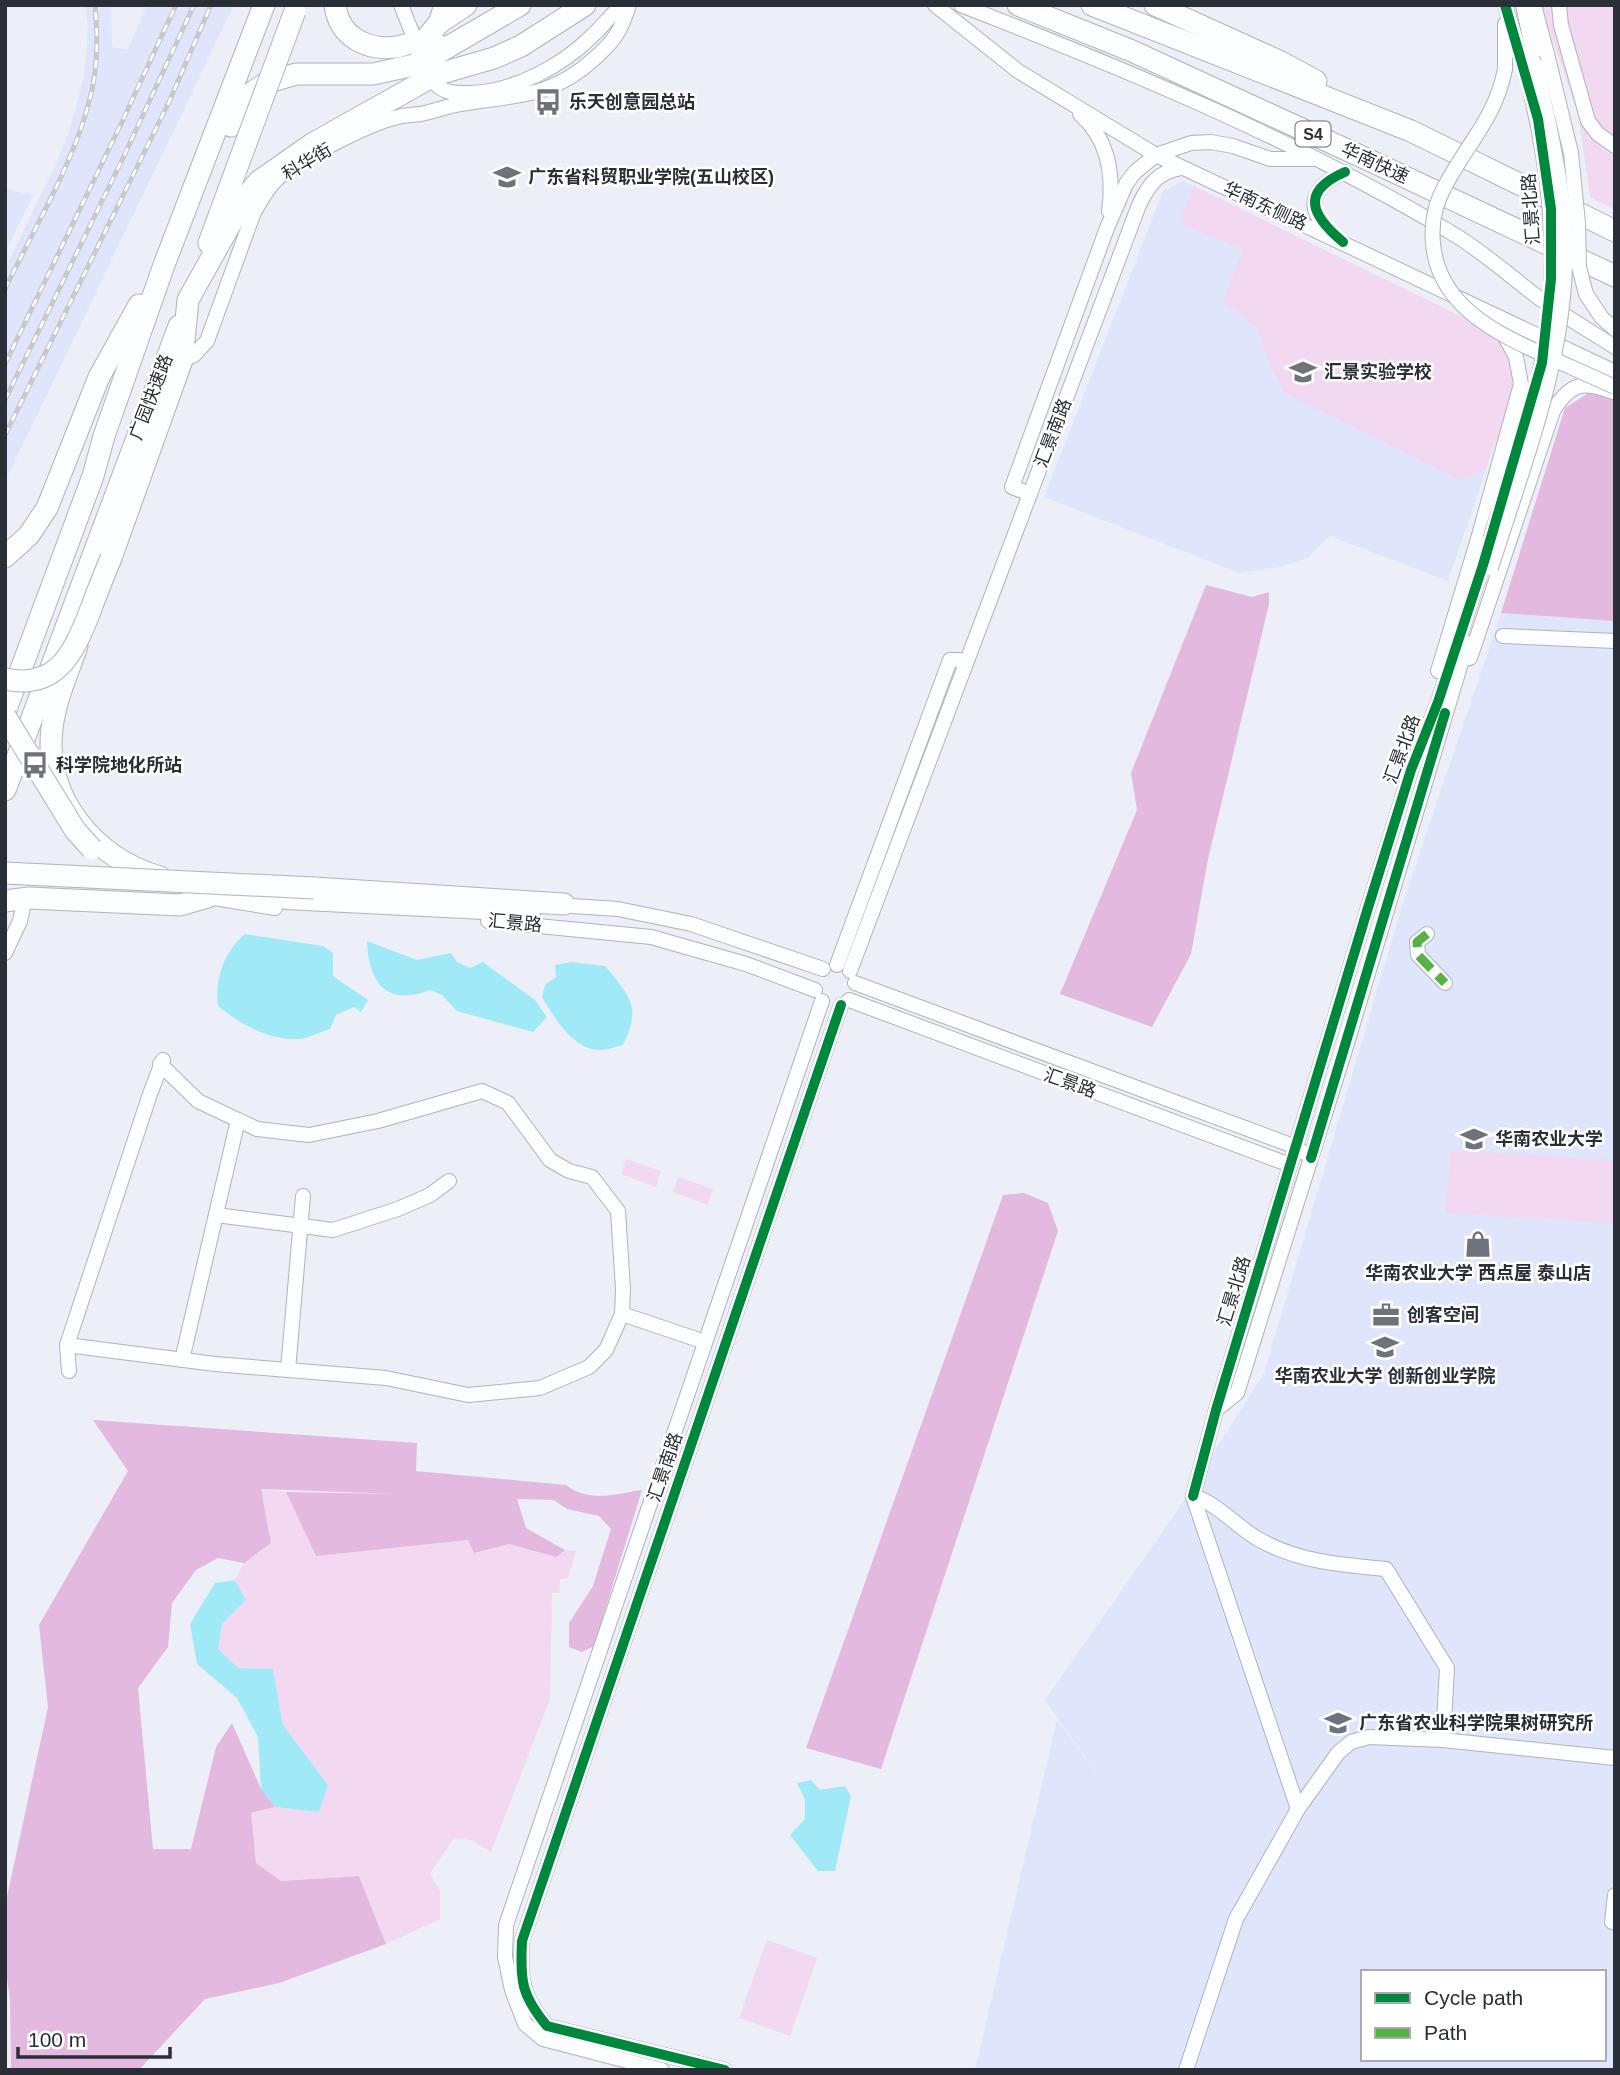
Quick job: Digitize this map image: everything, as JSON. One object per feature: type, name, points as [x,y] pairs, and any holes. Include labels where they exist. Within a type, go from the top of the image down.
[{"type":"highway","name":"广园快速路","points":[[5,714],[93,476],[103,436],[164,265],[264,5]]},
{"type":"highway","points":[[335,5],[343,30],[356,41],[373,47],[393,47],[418,38],[442,14],[466,5]]},
{"type":"highway","points":[[93,476],[117,429],[226,137],[239,106],[247,96],[266,83],[289,76],[373,74],[419,64],[520,5]]},
{"type":"highway","points":[[552,26],[569,5]]},
{"type":"highway","points":[[95,847],[61,791],[52,762],[51,732],[54,716],[77,644],[182,360],[188,300],[245,198],[259,181],[282,163],[435,75],[494,58],[522,46],[585,5]]},
{"type":"highway","name":"华南快速","points":[[1017,5],[1132,51],[1615,276]]},
{"type":"highway","name":"S4","points":[[1092,5],[1411,131],[1615,231]]},
{"type":"highway","points":[[1155,5],[1281,62],[1411,131]]},
{"type":"highway","name":"广园快速路","points":[[5,790],[297,8]]},
{"type":"highway","points":[[418,38],[446,48]]},
{"type":"highway","points":[[418,38],[419,64]]},
{"type":"highway","points":[[5,557],[29,535],[47,508],[99,377],[164,265]]},
{"type":"highway","points":[[5,679],[27,681],[51,674],[59,668],[77,644]]},
{"type":"highway","points":[[5,714],[75,830],[112,865],[164,886],[207,890]]},
{"type":"highway","points":[[5,873],[314,888],[564,904]]},
{"type":"highway","points":[[15,900],[180,905],[207,890]]},
{"type":"street","points":[[401,5],[418,38]]},
{"type":"street","points":[[435,83],[443,91],[456,93],[484,92],[518,84],[571,54],[623,5]]},
{"type":"street","name":"科华街","points":[[182,360],[194,355],[207,341],[254,212],[265,193],[287,171],[348,138],[400,116],[537,93],[559,85],[574,76],[617,37],[629,5]]},
{"type":"street","name":"华南东侧路","points":[[935,5],[1018,71],[1156,155],[1615,372]]},
{"type":"street","points":[[961,5],[1126,71],[1345,172],[1457,236],[1538,297],[1615,347]]},
{"type":"street","points":[[1504,5],[1505,69],[1493,109],[1450,177],[1435,211],[1433,237],[1439,272],[1452,295],[1485,325],[1615,390]]},
{"type":"street","name":"汇景北路","points":[[1504,5],[1530,66]]},
{"type":"street","name":"汇景北路","points":[[1216,1409],[1237,1393],[1311,1158],[1445,713],[1542,363],[1552,279],[1551,209],[1522,5]]},
{"type":"street","points":[[1534,5],[1571,153],[1579,267],[1586,294],[1602,318],[1615,329]]},
{"type":"street","points":[[1559,5],[1561,25],[1588,121],[1598,134],[1615,146]]},
{"type":"street","points":[[1061,97],[1089,122],[1103,146],[1111,184],[1107,228]]},
{"type":"street","points":[[1107,228],[1126,184],[1145,163],[1156,155],[1191,143],[1233,145],[1270,159],[1316,159]]},
{"type":"street","name":"汇景南路","points":[[841,972],[967,660],[1139,205],[1158,176],[1181,168]]},
{"type":"street","points":[[1343,242],[1321,222],[1314,206],[1320,188],[1327,181],[1345,172]]},
{"type":"street","name":"汇景南路","points":[[1030,494],[1012,487],[1107,228]]},
{"type":"street","points":[[1411,770],[1521,384],[1516,356],[1506,337],[1497,325],[1462,299]]},
{"type":"street","points":[[1445,713],[1474,648],[1553,411],[1562,396],[1575,387],[1584,384],[1615,390]]},
{"type":"street","name":"汇景北路","points":[[1193,1496],[1216,1409],[1411,770],[1487,567]]},
{"type":"street","points":[[1503,636],[1615,641]]},
{"type":"street","name":"汇景路","points":[[207,890],[286,902],[503,913],[564,904],[618,909],[691,924],[841,972],[1296,1147],[1311,1158]]},
{"type":"street","name":"汇景路","points":[[207,890],[310,912],[452,918],[651,937],[747,964],[818,996]]},
{"type":"street","points":[[5,953],[20,921],[15,900]]},
{"type":"street","points":[[1427,934],[1417,942],[1418,955],[1444,983]]},
{"type":"street","points":[[841,972],[855,989],[845,1002],[835,1006],[818,996],[816,978],[841,972]]},
{"type":"street","name":"汇景南路","points":[[662,2070],[543,2039],[525,2024],[512,1990],[505,1957],[506,1926],[705,1342],[818,996]]},
{"type":"street","name":"汇景南路","points":[[724,2070],[547,2025],[529,2005],[520,1972],[522,1941],[845,1002]]},
{"type":"street","name":"汇景路","points":[[845,1002],[1290,1165]]},
{"type":"street","points":[[67,1345],[182,1360],[386,1378],[468,1395],[540,1388],[589,1367],[606,1350],[622,1314],[618,1211],[592,1177],[569,1171],[550,1160],[508,1103],[482,1091],[378,1121],[309,1135],[257,1129],[198,1101],[162,1062],[67,1345],[69,1371]]},
{"type":"street","points":[[182,1360],[238,1120]]},
{"type":"street","points":[[1290,1165],[1311,1158]]},
{"type":"street","points":[[216,1215],[332,1230],[398,1209],[430,1195],[449,1181]]},
{"type":"street","points":[[288,1370],[303,1196]]},
{"type":"street","points":[[622,1314],[705,1342]]},
{"type":"street","points":[[1193,1496],[1209,1501],[1237,1526],[1287,1553],[1315,1561],[1386,1569],[1447,1668],[1443,1740]]},
{"type":"street","points":[[1193,1496],[1298,1809]]},
{"type":"street","points":[[1186,2070],[1236,1919],[1298,1809],[1338,1753],[1351,1742],[1369,1737],[1443,1740],[1615,1758]]},
{"type":"street","points":[[1615,1895],[1612,1922],[1615,1922]]},
{"type":"shaded area","points":[[85,5],[111,5],[112,47],[128,49],[147,5],[234,5],[5,482],[5,268],[57,162],[70,129],[84,77],[88,28]]},
{"type":"shaded area","points":[[1540,5],[1615,5],[1615,210],[1590,197],[1578,112]]},
{"type":"shaded area","name":"汇景实验学校","points":[[1183,181],[1499,335],[1513,381],[1508,405],[1448,581],[1330,536],[1307,558],[1280,567],[1239,573],[1044,497],[1163,191]]},
{"type":"shaded area","points":[[1194,186],[1499,335],[1511,361],[1513,377],[1504,418],[1485,471],[1458,479],[1285,393],[1270,365],[1258,329],[1223,300],[1243,250],[1179,223]]},
{"type":"shaded area","points":[[5,189],[33,195],[5,252]]},
{"type":"shaded area","points":[[1590,392],[1615,394],[1615,621],[1501,613],[1565,408]]},
{"type":"shaded area","points":[[1615,394],[1615,2070],[975,2070],[1057,1720],[1108,1790],[1045,1700],[1177,1511],[1264,1373],[1402,906],[1501,613],[1565,408]]},
{"type":"shaded area","points":[[1206,585],[1252,597],[1269,592],[1269,604],[1208,859],[1191,954],[1152,1027],[1060,994],[1137,810],[1131,773]]},
{"type":"shaded area","points":[[1450,1150],[1615,1160],[1615,1223],[1446,1213]]},
{"type":"shaded area","points":[[626,1159],[661,1171],[656,1187],[621,1174]]},
{"type":"shaded area","points":[[678,1177],[713,1189],[708,1205],[673,1192]]},
{"type":"shaded area","points":[[1024,1193],[1048,1203],[1058,1231],[881,1769],[806,1748],[1003,1195]]},
{"type":"shaded area","points":[[93,1420],[417,1443],[416,1471],[566,1485],[575,1491],[593,1496],[642,1490],[594,1646],[582,1652],[569,1647],[569,1623],[593,1586],[611,1529],[599,1516],[567,1509],[554,1500],[517,1499],[526,1528],[565,1550],[556,1557],[509,1544],[474,1553],[468,1540],[316,1556],[286,1492],[397,1494],[261,1489],[271,1543],[244,1563],[218,1558],[196,1570],[172,1603],[168,1647],[138,1688],[153,1849],[191,1849],[216,1747],[232,1723],[261,1789],[275,1807],[251,1813],[256,1863],[281,1881],[359,1876],[386,1944],[279,1983],[205,1999],[139,2070],[11,2070],[5,1906],[48,1707],[39,1625],[128,1471]]},
{"type":"shaded area","points":[[261,1489],[286,1492],[316,1556],[468,1540],[475,1553],[509,1544],[556,1557],[565,1550],[576,1551],[568,1578],[560,1579],[559,1593],[552,1593],[550,1699],[491,1852],[471,1840],[454,1838],[430,1873],[440,1891],[440,1919],[386,1944],[359,1876],[281,1881],[256,1863],[251,1813],[275,1807],[319,1812],[328,1785],[283,1725],[273,1669],[238,1668],[218,1649],[222,1624],[246,1600],[235,1580],[247,1557],[271,1543]]},
{"type":"shaded area","points":[[767,1940],[817,1958],[790,2036],[739,2018]]},
{"type":"water","points":[[245,934],[323,946],[333,953],[333,976],[368,1000],[361,1012],[354,1007],[336,1015],[330,1029],[299,1039],[266,1034],[236,1019],[218,1006],[219,976],[231,949]]},
{"type":"water","points":[[367,941],[417,960],[451,953],[457,962],[470,968],[483,962],[535,1000],[547,1017],[533,1032],[457,1011],[442,995],[430,990],[402,995],[391,993],[376,979],[368,956]]},
{"type":"water","points":[[571,962],[605,966],[627,994],[632,1021],[623,1045],[596,1050],[579,1043],[564,1030],[547,1005],[542,997],[545,985],[556,977],[555,965]]},
{"type":"water","points":[[235,1580],[246,1600],[222,1624],[218,1649],[238,1668],[273,1669],[283,1725],[328,1785],[319,1812],[275,1807],[261,1789],[258,1737],[237,1698],[197,1664],[190,1624],[215,1583]]},
{"type":"water","points":[[811,1780],[820,1790],[845,1786],[851,1796],[835,1871],[818,1871],[790,1835],[805,1819],[805,1800],[797,1783]]},
{"type":"railway","points":[[5,289],[52,197],[82,125],[96,66],[95,5]]},
{"type":"railway","points":[[5,364],[176,5]]},
{"type":"railway","points":[[5,400],[194,5]]},
{"type":"railway","points":[[5,435],[169,102],[211,5]]},
{"type":"marked path","points":[[1427,934],[1417,942],[1418,955],[1445,983]]},
{"type":"cycle path","points":[[1193,1496],[1216,1410],[1367,911],[1411,770],[1438,702],[1483,565],[1542,363],[1551,279],[1551,209],[1538,119],[1505,5]]},
{"type":"cycle path","points":[[1343,242],[1324,223],[1315,205],[1321,188],[1345,172]]},
{"type":"cycle path","points":[[1311,1158],[1445,713]]},
{"type":"cycle path","points":[[725,2070],[547,2026],[532,2005],[524,1986],[521,1966],[522,1941],[841,1005]]},
{"type":"place","name":"乐天创意园总站","points":[[548,102]]},
{"type":"place","name":"广东省科贸职业学院(五山校区)","points":[[507,177]]},
{"type":"place","name":"汇景实验学校","points":[[1303,372]]},
{"type":"place","name":"科学院地化所站","points":[[35,765]]},
{"type":"place","name":"华南农业大学","points":[[1474,1139]]},
{"type":"place","name":"华南农业大学 西点屋 泰山店","points":[[1478,1244]]},
{"type":"place","name":"创客空间","points":[[1386,1315]]},
{"type":"place","name":"华南农业大学 创新创业学院","points":[[1385,1347]]},
{"type":"place","name":"广东省农业科学院果树研究所","points":[[1338,1723]]}]
